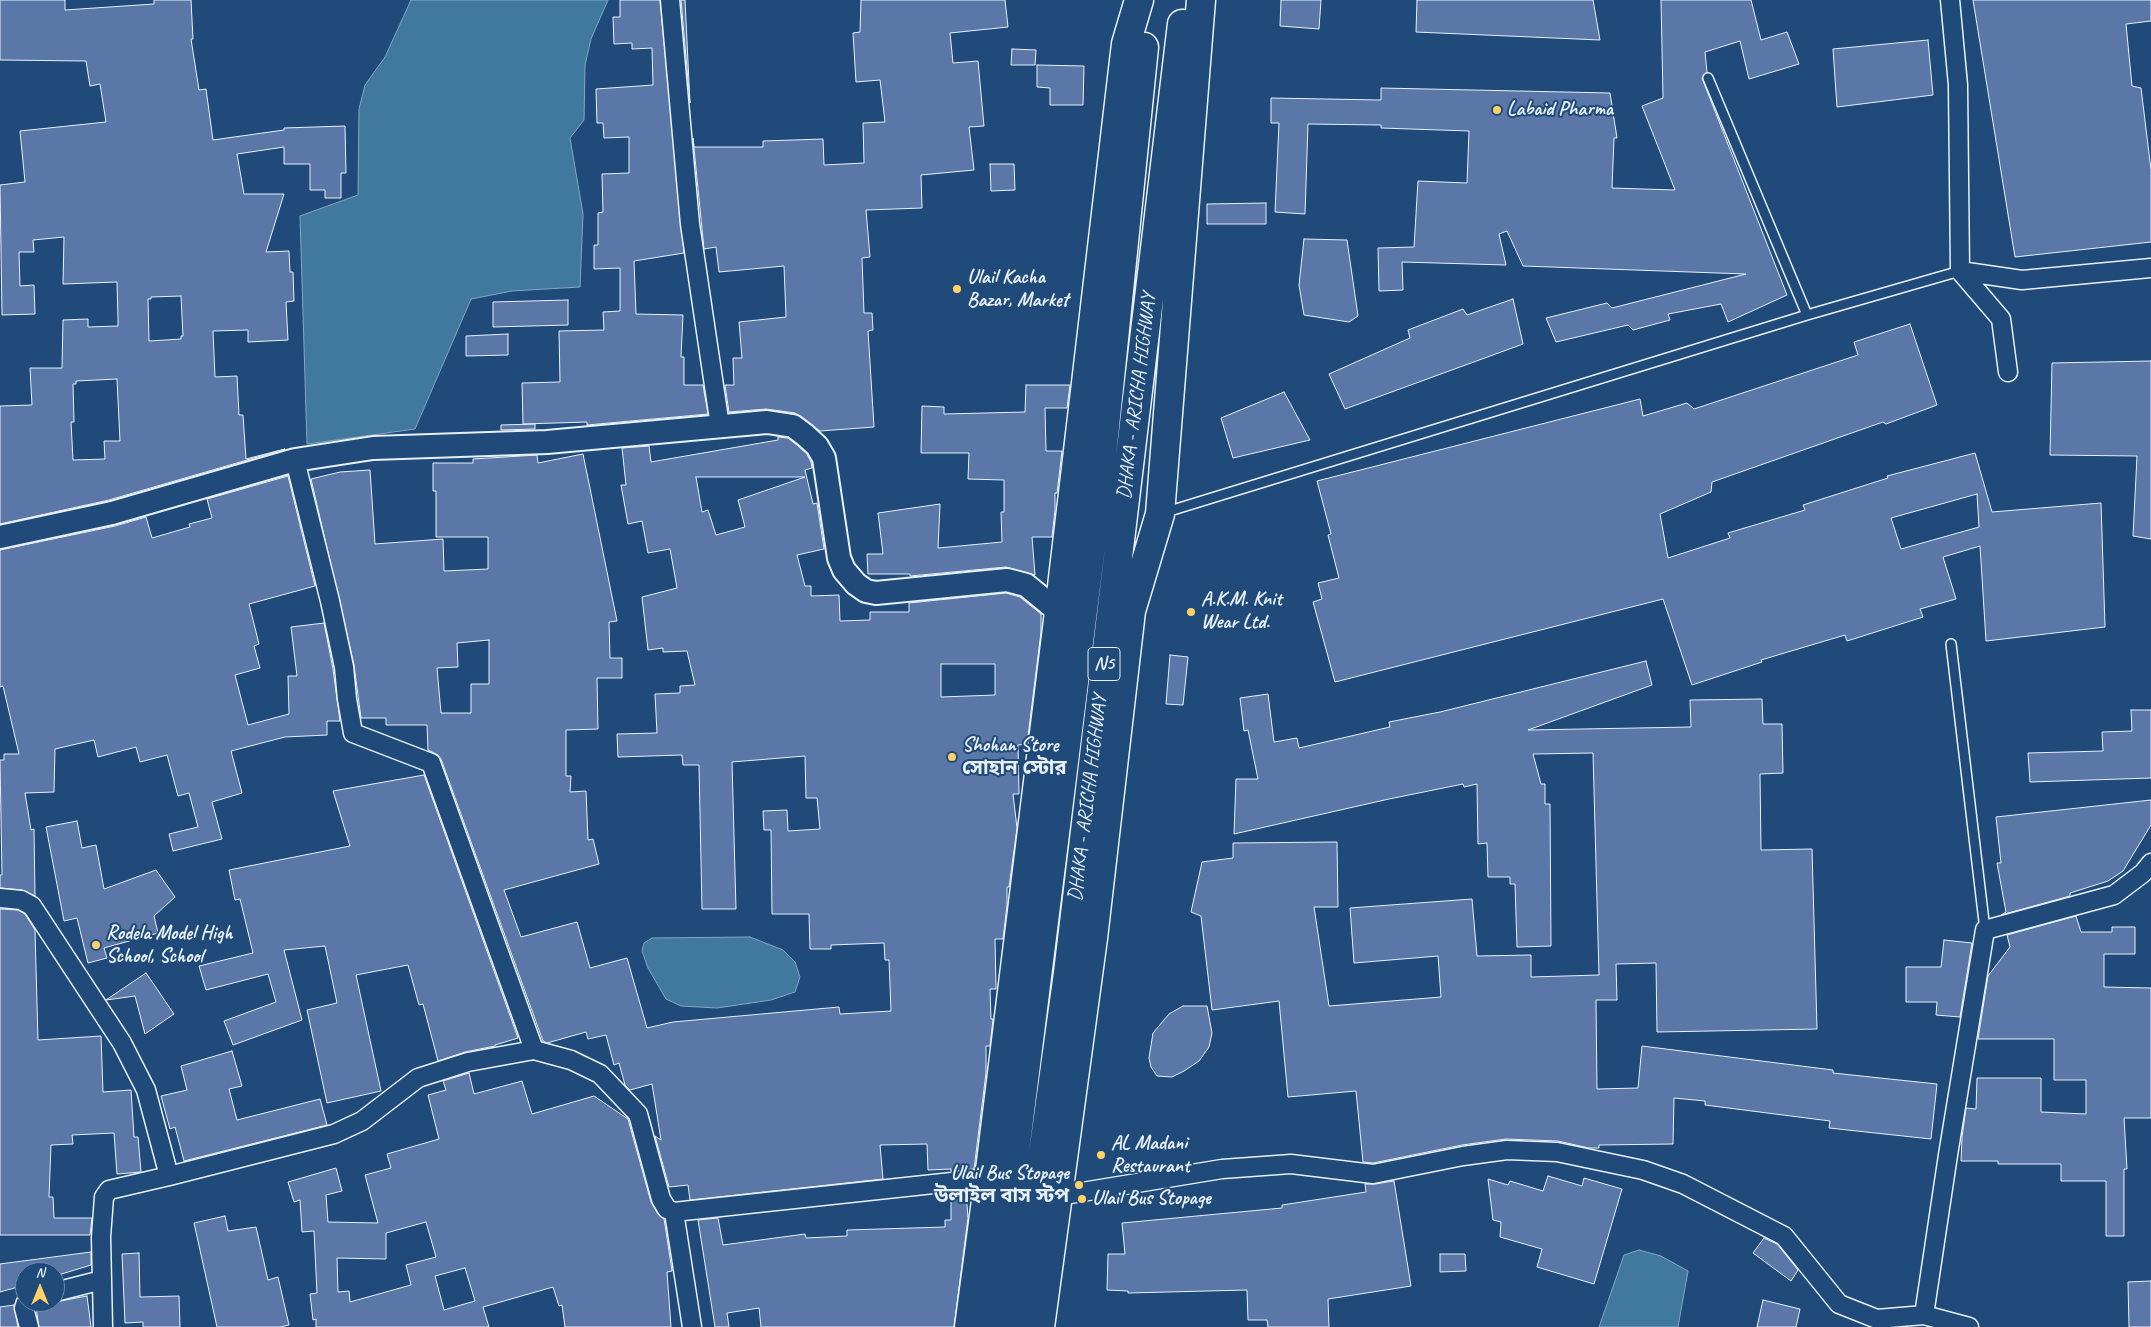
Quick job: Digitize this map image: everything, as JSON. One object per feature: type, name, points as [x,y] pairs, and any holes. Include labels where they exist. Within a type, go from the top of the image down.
[{"type":"highway","points":[[968,1327],[989,1178],[1059,612],[1126,44],[1139,0]]},
{"type":"highway","name":"DHAKA - ARICHA HIGHWAY","points":[[993,1327],[1100,475],[1149,0]]},
{"type":"highway","name":"DHAKA - ARICHA HIGHWAY","points":[[1019,1327],[1068,973],[1185,0]]},
{"type":"highway","points":[[1040,1327],[1093,938],[1131,611],[1160,514],[1201,0]]},
{"type":"street","points":[[670,0],[690,224],[720,426]]},
{"type":"street","points":[[1950,0],[1958,86],[1960,271],[2001,319],[2008,372]]},
{"type":"street","points":[[1960,271],[2022,280],[2151,268]]},
{"type":"street","points":[[0,537],[112,513],[294,460],[373,448],[547,442],[767,422],[793,426],[817,446],[824,458],[839,558],[849,578],[866,591],[876,593],[1007,580],[1026,585],[1059,612]]},
{"type":"street","points":[[294,460],[330,601],[344,667],[353,733],[431,763],[534,1050]]},
{"type":"street","points":[[1924,1315],[1985,930],[2114,895],[2148,871]]},
{"type":"street","points":[[0,898],[21,900],[32,906],[122,1043],[146,1090],[169,1176]]},
{"type":"street","points":[[104,1327],[101,1237],[104,1197],[109,1190],[334,1134],[362,1121],[418,1078],[468,1062],[534,1050],[571,1060],[600,1074],[638,1114],[661,1199],[667,1209],[674,1212],[989,1178]]},
{"type":"street","points":[[1058,1196],[1222,1169],[1291,1164],[1373,1174],[1463,1156],[1507,1150],[1557,1152],[1643,1170],[1683,1184],[1784,1236],[1839,1304],[1877,1319],[1924,1315],[1969,1327]]},
{"type":"street","points":[[674,1212],[692,1327]]},
{"type":"street","points":[[65,1289],[102,1280]]},
{"type":"street","points":[[25,1312],[29,1327]]},
{"type":"lane","points":[[1708,78],[1807,315]]},
{"type":"lane","points":[[1160,514],[1807,315],[1960,271]]},
{"type":"lane","points":[[1951,644],[1985,930]]},
{"type":"water","points":[[411,0],[608,0],[591,39],[585,65],[584,120],[570,138],[583,214],[580,287],[512,291],[471,299],[415,429],[307,444],[300,216],[358,195],[359,109],[365,85],[385,57]]},
{"type":"water","points":[[750,937],[783,950],[795,962],[800,977],[795,992],[771,1000],[717,1008],[681,1006],[666,999],[648,968],[642,951],[644,943],[652,938]]},
{"type":"water","points":[[1639,1250],[1661,1256],[1688,1271],[1678,1327],[1599,1327],[1624,1255]]},
{"type":"building","points":[[0,0],[65,0],[65,10],[154,4],[154,0],[191,0],[193,39],[191,39],[199,90],[206,89],[213,140],[284,130],[284,128],[345,126],[346,173],[341,173],[341,198],[325,198],[325,190],[310,190],[310,164],[284,164],[284,147],[237,154],[244,194],[284,194],[266,252],[289,251],[290,272],[293,272],[294,301],[286,302],[288,340],[248,342],[248,330],[213,331],[215,377],[237,376],[239,415],[243,415],[246,459],[285,449],[109,500],[0,524],[0,406],[32,405],[30,368],[62,368],[63,320],[88,319],[88,327],[118,326],[118,318],[117,282],[63,284],[64,237],[33,240],[34,252],[19,252],[20,286],[34,285],[35,314],[2,315],[0,185],[25,182],[20,131],[106,122],[100,84],[90,86],[86,61],[0,60]],"holes":[[[181,296],[183,336],[181,336],[181,339],[149,341],[148,299],[151,299],[151,297]],[[117,379],[120,441],[104,441],[105,459],[73,460],[71,422],[74,422],[73,384],[76,384],[76,381]]]},
{"type":"building","points":[[620,0],[660,0],[684,253],[634,261],[636,314],[683,315],[681,357],[684,357],[684,385],[703,385],[708,414],[587,425],[587,422],[523,424],[522,383],[560,382],[559,331],[604,330],[603,312],[620,311],[620,268],[594,269],[594,245],[598,245],[598,213],[603,212],[602,174],[629,173],[629,137],[604,138],[603,123],[597,123],[596,89],[653,85],[652,48],[632,49],[632,43],[614,44],[613,17],[620,17]]},
{"type":"building","points":[[681,0],[685,0],[690,103]]},
{"type":"building","points":[[861,0],[1005,0],[1008,27],[950,33],[953,63],[978,61],[984,126],[969,127],[974,170],[921,175],[922,208],[866,210],[870,257],[862,258],[864,313],[872,313],[873,330],[868,331],[874,427],[820,431],[795,413],[766,409],[729,412],[725,385],[734,385],[733,358],[742,358],[739,322],[786,317],[784,266],[719,272],[716,247],[704,249],[693,138],[694,147],[763,147],[763,141],[823,139],[824,165],[864,163],[863,123],[885,122],[880,80],[856,82],[853,33],[860,32]]},
{"type":"building","points":[[1281,0],[1321,0],[1319,29],[1280,26]]},
{"type":"building","points":[[1417,0],[1593,0],[1600,40],[1416,32]]},
{"type":"building","points":[[1661,0],[1751,0],[1761,40],[1787,32],[1799,64],[1749,79],[1740,41],[1705,52],[1707,72],[1702,78],[1787,295],[1728,322],[1721,304],[1668,314],[1670,320],[1633,330],[1628,325],[1556,342],[1546,318],[1607,303],[1612,308],[1746,274],[1523,266],[1507,231],[1499,234],[1506,265],[1402,262],[1403,290],[1379,291],[1378,248],[1414,247],[1418,181],[1467,183],[1469,131],[1381,128],[1381,125],[1308,124],[1305,214],[1275,212],[1279,123],[1271,123],[1271,98],[1381,100],[1381,88],[1610,93],[1617,138],[1614,138],[1612,188],[1675,190],[1642,106],[1663,98]]},
{"type":"building","points":[[1973,0],[2151,0],[2151,21],[2126,24],[2132,86],[2141,88],[2151,170],[2151,242],[2015,257]]},
{"type":"building","points":[[1928,40],[1933,95],[1837,107],[1833,49]]},
{"type":"building","points":[[1012,49],[1036,50],[1035,65],[1011,65]]},
{"type":"building","points":[[1037,65],[1084,66],[1083,105],[1050,105],[1050,88],[1037,87]]},
{"type":"building","points":[[990,164],[1014,164],[1015,190],[991,191]]},
{"type":"building","points":[[1266,203],[1266,224],[1207,224],[1207,204]]},
{"type":"building","points":[[1304,239],[1347,240],[1358,316],[1349,322],[1304,315],[1299,285]]},
{"type":"building","points":[[1513,299],[1523,344],[1345,409],[1329,374],[1410,338],[1408,330],[1463,309],[1467,315]]},
{"type":"building","points":[[568,300],[568,325],[493,327],[493,302]]},
{"type":"building","points":[[1910,324],[1937,405],[1712,482],[1711,492],[1660,514],[1668,558],[1730,538],[1728,533],[1805,510],[1803,505],[1888,478],[1887,476],[1975,453],[1992,512],[2101,503],[2105,627],[1986,641],[1980,546],[1943,557],[1956,599],[1920,609],[1923,617],[1847,641],[1845,635],[1761,660],[1762,662],[1692,685],[1663,599],[1335,682],[1313,602],[1322,599],[1318,583],[1339,578],[1328,535],[1331,534],[1317,481],[1640,399],[1643,416],[1687,403],[1694,409],[1858,355],[1854,342]],"holes":[[[1977,494],[1979,527],[1901,549],[1891,518]]]},
{"type":"building","points":[[508,334],[508,355],[466,356],[466,336]]},
{"type":"building","points":[[2151,361],[2151,539],[2133,536],[2137,456],[2050,455],[2052,363]]},
{"type":"building","points":[[1026,385],[1070,385],[1067,408],[1045,408],[1046,451],[1062,451],[1057,493],[1055,493],[1052,537],[1032,537],[1035,575],[1006,567],[910,576],[910,574],[868,574],[867,554],[883,554],[878,513],[940,504],[938,548],[1002,542],[1001,512],[1004,512],[1004,480],[968,479],[969,453],[921,453],[922,406],[944,407],[944,414],[1025,412]]},
{"type":"building","points":[[1284,392],[1310,440],[1233,458],[1221,418]]},
{"type":"building","points":[[535,424],[535,429],[501,430],[501,425]]},
{"type":"building","points":[[778,437],[788,438],[807,454],[811,462],[812,468],[805,470],[813,504],[817,503],[824,549],[797,555],[805,586],[811,586],[811,596],[839,595],[840,621],[870,620],[870,612],[909,612],[909,603],[1006,593],[1020,597],[1041,614],[1041,632],[1027,744],[1018,745],[1019,794],[1013,794],[1017,828],[1009,887],[1007,887],[1003,939],[995,939],[996,989],[990,989],[991,1019],[993,1019],[990,1046],[986,1046],[986,1073],[974,1169],[928,1170],[927,1144],[880,1145],[883,1179],[690,1200],[688,1185],[669,1187],[655,1136],[661,1140],[652,1084],[630,1090],[625,1085],[619,1063],[614,1065],[606,1035],[588,1039],[586,1032],[547,1043],[543,1041],[441,759],[438,755],[428,750],[427,725],[386,725],[386,718],[361,718],[354,665],[311,479],[340,472],[370,470],[375,544],[443,539],[444,571],[488,569],[488,537],[436,537],[436,491],[433,491],[433,463],[473,463],[473,459],[537,455],[538,463],[583,454],[617,621],[609,622],[610,658],[622,658],[622,678],[597,678],[598,729],[566,730],[566,776],[571,776],[570,792],[586,791],[588,840],[593,839],[599,864],[504,890],[521,937],[577,922],[590,968],[627,958],[647,1028],[673,1022],[839,1007],[840,1014],[891,1011],[889,960],[885,960],[884,943],[831,945],[831,949],[810,949],[809,914],[772,914],[771,830],[764,830],[763,811],[787,810],[788,831],[820,829],[817,798],[806,798],[805,756],[732,762],[736,909],[702,909],[699,765],[683,765],[682,755],[618,757],[617,734],[657,733],[655,694],[680,693],[680,686],[695,685],[687,651],[663,652],[663,648],[648,650],[642,597],[677,588],[670,549],[648,553],[642,521],[628,524],[621,485],[626,485],[622,448],[649,446],[651,462],[778,440]],"holes":[[[696,477],[805,477],[738,500],[745,527],[716,535],[708,510],[702,512]],[[489,640],[489,684],[471,684],[471,713],[441,713],[437,668],[458,667],[457,643]],[[941,664],[995,664],[995,695],[941,697]]]},
{"type":"building","points":[[288,476],[315,586],[249,604],[259,644],[254,646],[260,668],[235,675],[248,725],[289,714],[288,676],[297,676],[291,627],[324,623],[340,721],[327,721],[327,735],[285,737],[231,751],[242,793],[212,802],[222,839],[173,851],[169,834],[198,827],[189,793],[178,796],[167,755],[140,762],[136,747],[98,757],[94,740],[55,749],[54,792],[25,793],[31,830],[34,829],[35,896],[22,890],[0,888],[0,875],[2,875],[0,760],[4,760],[4,754],[19,754],[3,686],[0,687],[0,550],[115,526],[146,517],[152,538],[190,527],[189,524],[212,518],[207,499]]},
{"type":"building","points":[[1170,655],[1188,657],[1183,705],[1166,704]]},
{"type":"building","points":[[1646,661],[1652,685],[1528,730],[1691,727],[1690,700],[1762,699],[1763,724],[1782,724],[1783,773],[1760,774],[1761,850],[1812,849],[1817,1029],[1657,1032],[1656,963],[1616,964],[1617,1000],[1596,1000],[1597,1089],[1638,1088],[1642,1046],[1833,1070],[1833,1073],[1937,1084],[1931,1139],[1829,1128],[1830,1121],[1705,1105],[1705,1101],[1674,1098],[1673,1144],[1599,1145],[1599,1148],[1589,1148],[1558,1141],[1506,1139],[1462,1145],[1373,1163],[1363,1162],[1356,1091],[1288,1097],[1279,1001],[1212,1010],[1201,916],[1191,912],[1202,862],[1233,858],[1233,843],[1337,842],[1338,907],[1314,907],[1329,1006],[1441,997],[1438,956],[1354,963],[1350,908],[1472,899],[1477,956],[1531,955],[1531,977],[1599,975],[1593,753],[1533,754],[1541,784],[1545,784],[1545,804],[1550,804],[1551,946],[1517,947],[1515,884],[1510,884],[1510,877],[1488,877],[1487,843],[1478,844],[1477,784],[1464,787],[1463,784],[1389,799],[1234,834],[1236,779],[1258,779],[1248,730],[1244,731],[1240,698],[1268,694],[1274,742],[1297,738],[1299,748],[1390,727],[1389,722],[1440,712]]},
{"type":"building","points":[[2131,710],[2151,710],[2151,778],[2030,782],[2028,753],[2103,751],[2102,732],[2132,731]]},
{"type":"building","points":[[424,775],[518,1038],[438,1061],[423,1004],[419,1005],[408,965],[356,975],[381,1091],[327,1103],[307,1010],[337,1003],[325,946],[284,950],[302,1020],[233,1045],[224,1021],[276,1002],[268,974],[206,990],[199,966],[253,953],[240,899],[235,900],[229,870],[350,846],[333,791]]},
{"type":"building","points":[[2151,800],[2151,825],[2123,871],[2108,881],[2070,893],[2070,896],[2001,915],[2006,912],[1997,863],[2001,863],[1996,817]]},
{"type":"building","points":[[77,821],[82,848],[96,845],[104,889],[156,870],[175,897],[154,916],[158,933],[104,948],[107,958],[88,963],[77,918],[64,921],[46,827]]},
{"type":"building","points":[[0,909],[18,910],[25,914],[35,930],[38,1040],[101,1036],[103,1092],[131,1090],[134,1137],[138,1137],[141,1172],[117,1174],[114,1133],[72,1135],[73,1144],[51,1145],[49,1197],[53,1197],[54,1218],[92,1218],[90,1235],[0,1235]]},
{"type":"building","points":[[2076,916],[2081,932],[2112,932],[2112,927],[2135,927],[2135,954],[2104,954],[2104,987],[2151,988],[2151,1118],[2124,1118],[2127,1169],[2124,1169],[2124,1236],[2106,1236],[2106,1181],[2061,1181],[2061,1164],[1998,1164],[1998,1161],[1961,1161],[1966,1108],[1976,1109],[1977,1078],[2041,1078],[2041,1112],[2086,1114],[2086,1080],[2054,1080],[2054,1039],[1978,1039],[1988,976],[2010,947],[2007,935]]},
{"type":"building","points":[[1944,940],[1972,943],[1960,1017],[1936,1015],[1937,1002],[1906,1002],[1906,967],[1941,967]]},
{"type":"building","points":[[146,973],[174,1014],[145,1034],[135,996],[106,1000]]},
{"type":"building","points":[[1183,1006],[1207,1006],[1212,1033],[1209,1047],[1199,1061],[1184,1071],[1172,1077],[1157,1076],[1151,1067],[1149,1058],[1153,1033],[1169,1014]]},
{"type":"building","points":[[232,1051],[242,1086],[229,1089],[237,1120],[320,1099],[327,1125],[184,1161],[175,1127],[170,1129],[161,1096],[187,1090],[181,1066]]},
{"type":"building","points":[[469,1073],[474,1094],[522,1081],[532,1114],[594,1096],[628,1119],[651,1202],[658,1214],[664,1219],[672,1271],[667,1272],[671,1327],[565,1327],[562,1305],[559,1306],[553,1287],[483,1307],[489,1327],[316,1327],[316,1319],[313,1320],[310,1294],[317,1293],[314,1231],[302,1232],[300,1200],[294,1202],[288,1182],[336,1168],[342,1191],[326,1195],[328,1222],[378,1223],[365,1175],[391,1168],[387,1154],[439,1139],[428,1095],[446,1090],[443,1081]],"holes":[[[426,1222],[436,1257],[406,1265],[411,1285],[350,1302],[349,1291],[338,1292],[337,1258],[386,1259],[386,1233]],[[465,1268],[475,1301],[444,1310],[435,1276]]]},
{"type":"building","points":[[1548,1176],[1582,1186],[1584,1178],[1622,1189],[1594,1284],[1537,1267],[1542,1249],[1500,1237],[1501,1222],[1493,1220],[1488,1179],[1508,1185],[1510,1181],[1543,1191]]},
{"type":"building","points":[[1394,1181],[1411,1286],[1328,1299],[1329,1327],[1268,1327],[1267,1320],[1248,1320],[1247,1290],[1128,1293],[1128,1291],[1107,1290],[1108,1254],[1125,1254],[1122,1223],[1282,1208],[1282,1205],[1366,1192],[1365,1184]]},
{"type":"building","points":[[966,1191],[968,1218],[954,1327],[761,1327],[759,1308],[727,1313],[729,1327],[715,1327],[698,1220],[718,1218],[723,1245],[805,1234],[806,1238],[847,1236],[847,1230],[945,1227],[945,1220],[951,1220],[951,1193]]},
{"type":"building","points":[[225,1216],[228,1231],[256,1227],[268,1280],[278,1277],[289,1325],[280,1327],[217,1327],[194,1223]]},
{"type":"building","points":[[1764,1238],[1777,1244],[1798,1270],[1791,1281],[1753,1253]]},
{"type":"building","points":[[91,1252],[91,1265],[65,1273],[65,1262],[15,1262]]},
{"type":"building","points":[[139,1253],[140,1297],[179,1296],[180,1327],[143,1327],[143,1322],[125,1323],[122,1254]]},
{"type":"building","points":[[1440,1254],[1465,1254],[1466,1271],[1440,1272]]},
{"type":"building","points":[[15,1262],[15,1288],[0,1292],[0,1264]]},
{"type":"building","points":[[2151,1281],[2151,1327],[2129,1327],[2128,1282]]},
{"type":"building","points":[[87,1296],[91,1327],[39,1327],[37,1312],[65,1312],[65,1300]]},
{"type":"building","points":[[1763,1300],[1800,1309],[1796,1327],[1757,1327]]},
{"type":"building","points":[[14,1305],[18,1327],[0,1327],[0,1307]]},
{"type":"place","name":"Labaid Pharma","points":[[1497,110]]},
{"type":"place","name":"Ulail Kacha Bazar, Market","points":[[957,289]]},
{"type":"place","name":"A.K.M. Knit Wear Ltd.","points":[[1191,612]]},
{"type":"place","name":"Shohan Store সোহান স্টোর","points":[[952,757]]},
{"type":"place","name":"Rodela Model High School, School","points":[[96,945]]},
{"type":"place","name":"AL Madani Restaurant","points":[[1101,1155]]},
{"type":"place","name":"Ulail Bus Stopage উলাইল বাস স্টপ","points":[[1079,1185]]},
{"type":"place","name":"Ulail Bus Stopage","points":[[1082,1199]]}]
